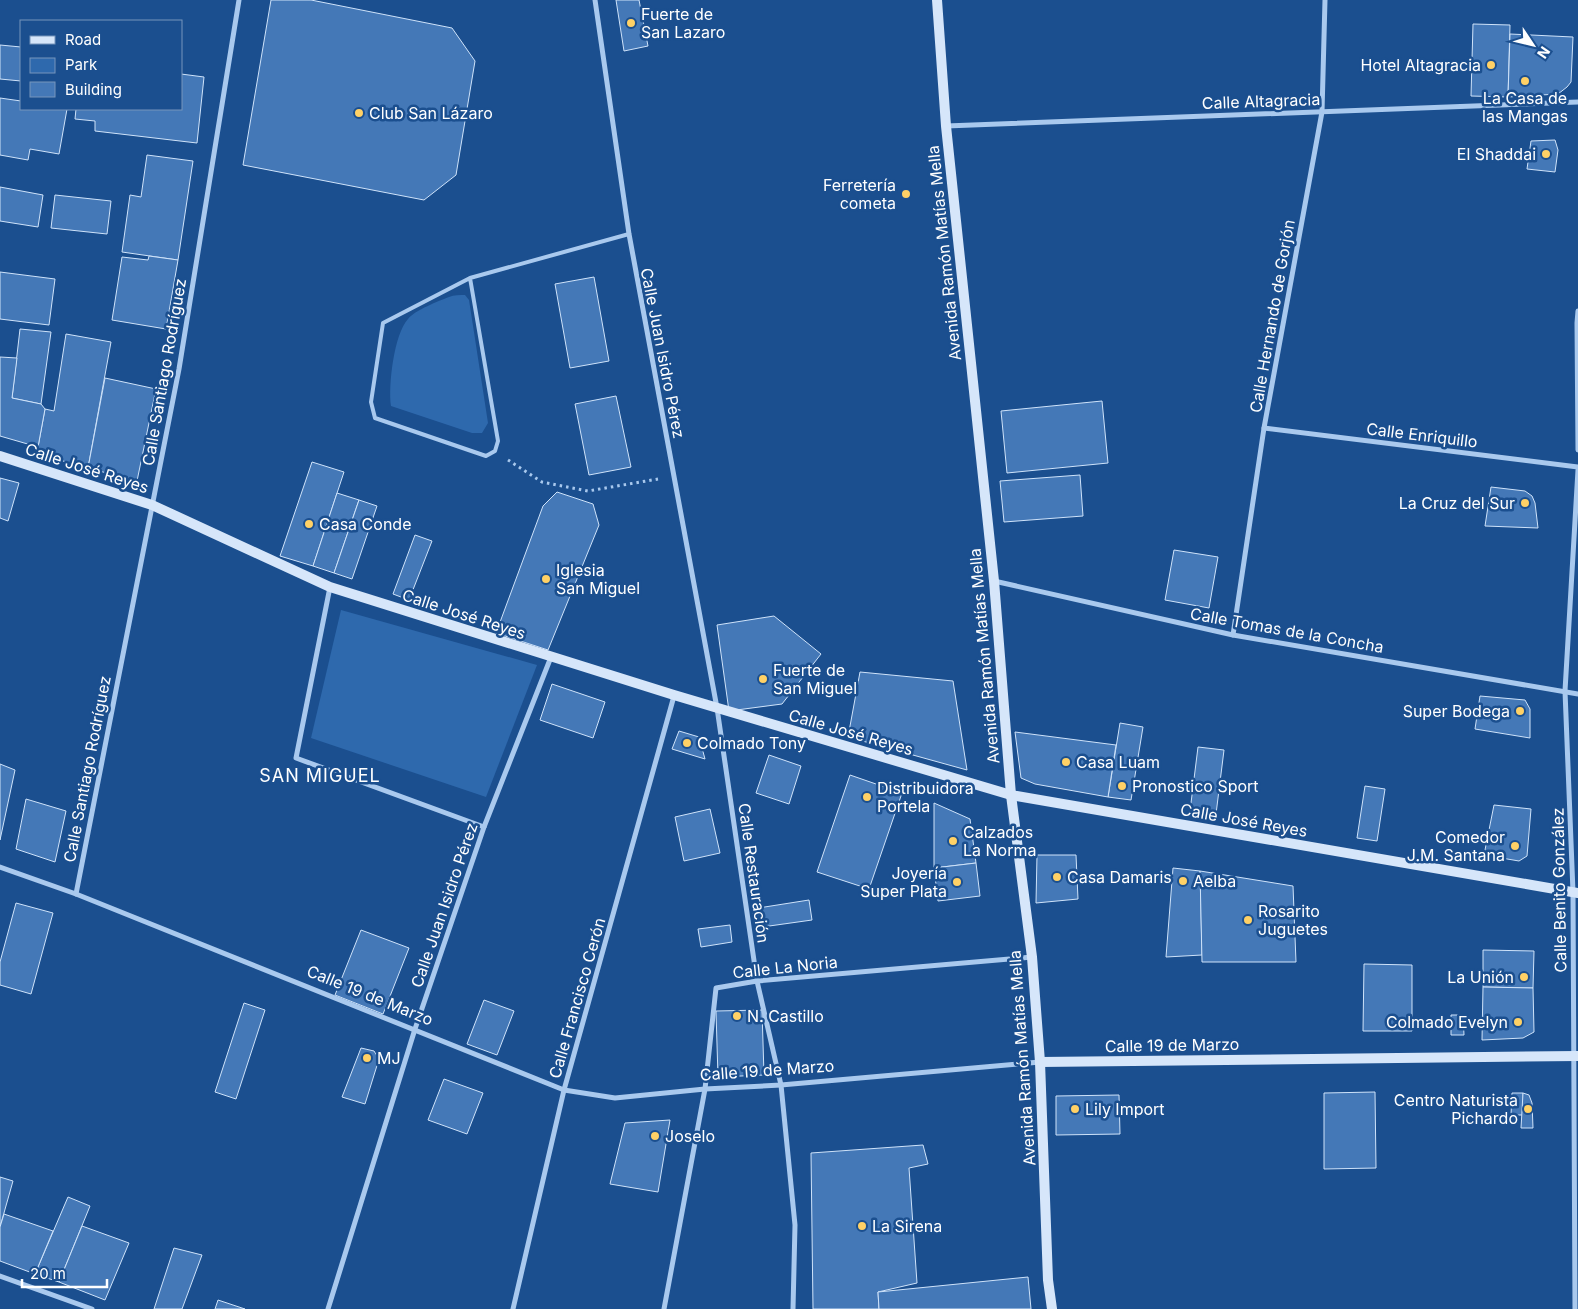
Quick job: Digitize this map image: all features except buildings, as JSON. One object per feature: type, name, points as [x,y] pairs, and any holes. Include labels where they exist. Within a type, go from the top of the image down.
[{"type":"main road","name":"Avenida Ramón Matías Mella","points":[[937,0],[946,126],[994,581],[1011,795],[1032,957],[1040,1062],[1048,1280],[1052,1309]]},
{"type":"main road","name":"Calle José Reyes","points":[[0,456],[152,505],[330,586],[674,696],[1011,795],[1576,893]]},
{"type":"main road","name":"Calle 19 de Marzo","points":[[1040,1062],[1576,1056]]},
{"type":"street","name":"Calle Santiago Rodríguez","points":[[76,894],[179,369],[239,0]]},
{"type":"street","name":"Calle Juan Isidro Pérez","points":[[595,0],[629,234],[717,708]]},
{"type":"street","name":"Calle Hernando de Gorjón","points":[[1233,635],[1264,428],[1322,112],[1325,0]]},
{"type":"street","name":"Calle Altagracia","points":[[946,126],[1578,102]]},
{"type":"street","points":[[1578,311],[1578,450]]},
{"type":"street","name":"Calle Enriquillo","points":[[1264,428],[1578,469]]},
{"type":"street","name":"Calle Benito González","points":[[1575,1309],[1576,893],[1565,691],[1578,469]]},
{"type":"street","name":"Calle Tomas de la Concha","points":[[994,581],[1233,635],[1578,694]]},
{"type":"street","points":[[330,586],[296,758],[484,827]]},
{"type":"street","name":"Calle Juan Isidro Pérez","points":[[328,1309],[414,1029],[484,827],[551,657]]},
{"type":"street","name":"Calle Francisco Cerón","points":[[513,1309],[564,1090],[674,696]]},
{"type":"street","name":"Calle Restauración","points":[[717,708],[758,981],[781,1085],[795,1225],[793,1309]]},
{"type":"street","name":"Calle 19 de Marzo","points":[[0,867],[76,894],[564,1090],[614,1098],[1040,1062]]},
{"type":"street","name":"Calle La Noria","points":[[664,1309],[705,1089],[716,988],[758,981],[1032,957]]},
{"type":"street","points":[[0,1276],[92,1309]]},
{"type":"lane","points":[[470,278],[498,441],[495,451],[486,456],[375,418],[371,402],[383,323],[470,278],[629,234]]},
{"type":"path","points":[[495,451],[542,482],[588,491],[674,476]]},
{"type":"green space","points":[[465,295],[469,300],[488,423],[482,433],[472,433],[391,406],[390,386],[393,361],[403,326],[411,316],[427,306],[451,296]]},
{"type":"green space","points":[[341,610],[537,665],[486,797],[311,738]]},
{"type":"place","name":"Fuerte de San Lazaro","points":[[631,23]]},
{"type":"place","name":"Hotel Altagracia","points":[[1491,65]]},
{"type":"place","name":"La Casa de las Mangas","points":[[1525,81]]},
{"type":"place","name":"Club San Lázaro","points":[[359,113]]},
{"type":"place","name":"El Shaddai","points":[[1546,154]]},
{"type":"place","name":"Ferretería cometa","points":[[906,194]]},
{"type":"place","name":"La Cruz del Sur","points":[[1525,503]]},
{"type":"place","name":"Casa Conde","points":[[309,524]]},
{"type":"place","name":"Iglesia San Miguel","points":[[546,579]]},
{"type":"place","name":"Fuerte de San Miguel","points":[[763,679]]},
{"type":"place","name":"Super Bodega","points":[[1520,711]]},
{"type":"place","name":"Colmado Tony","points":[[687,743]]},
{"type":"place","name":"Casa Luam","points":[[1066,762]]},
{"type":"place","name":"Pronostico Sport","points":[[1122,786]]},
{"type":"place","name":"Distribuidora Portela","points":[[867,797]]},
{"type":"place","name":"Calzados La Norma","points":[[953,841]]},
{"type":"place","name":"Comedor J.M. Santana","points":[[1515,846]]},
{"type":"place","name":"Casa Damaris","points":[[1057,877]]},
{"type":"place","name":"Aelba","points":[[1183,881]]},
{"type":"place","name":"Joyería Super Plata","points":[[957,882]]},
{"type":"place","name":"Rosarito Juguetes","points":[[1248,920]]},
{"type":"place","name":"La Unión","points":[[1524,977]]},
{"type":"place","name":"N. Castillo","points":[[737,1016]]},
{"type":"place","name":"Colmado Evelyn","points":[[1518,1022]]},
{"type":"place","name":"MJ","points":[[367,1058]]},
{"type":"place","name":"Lily Import","points":[[1075,1109]]},
{"type":"place","name":"Centro Naturista Pichardo","points":[[1528,1109]]},
{"type":"place","name":"Joselo","points":[[655,1136]]},
{"type":"place","name":"La Sirena","points":[[862,1226]]},
{"type":"district","name":"SAN MIGUEL","points":[[320,776]]}]
